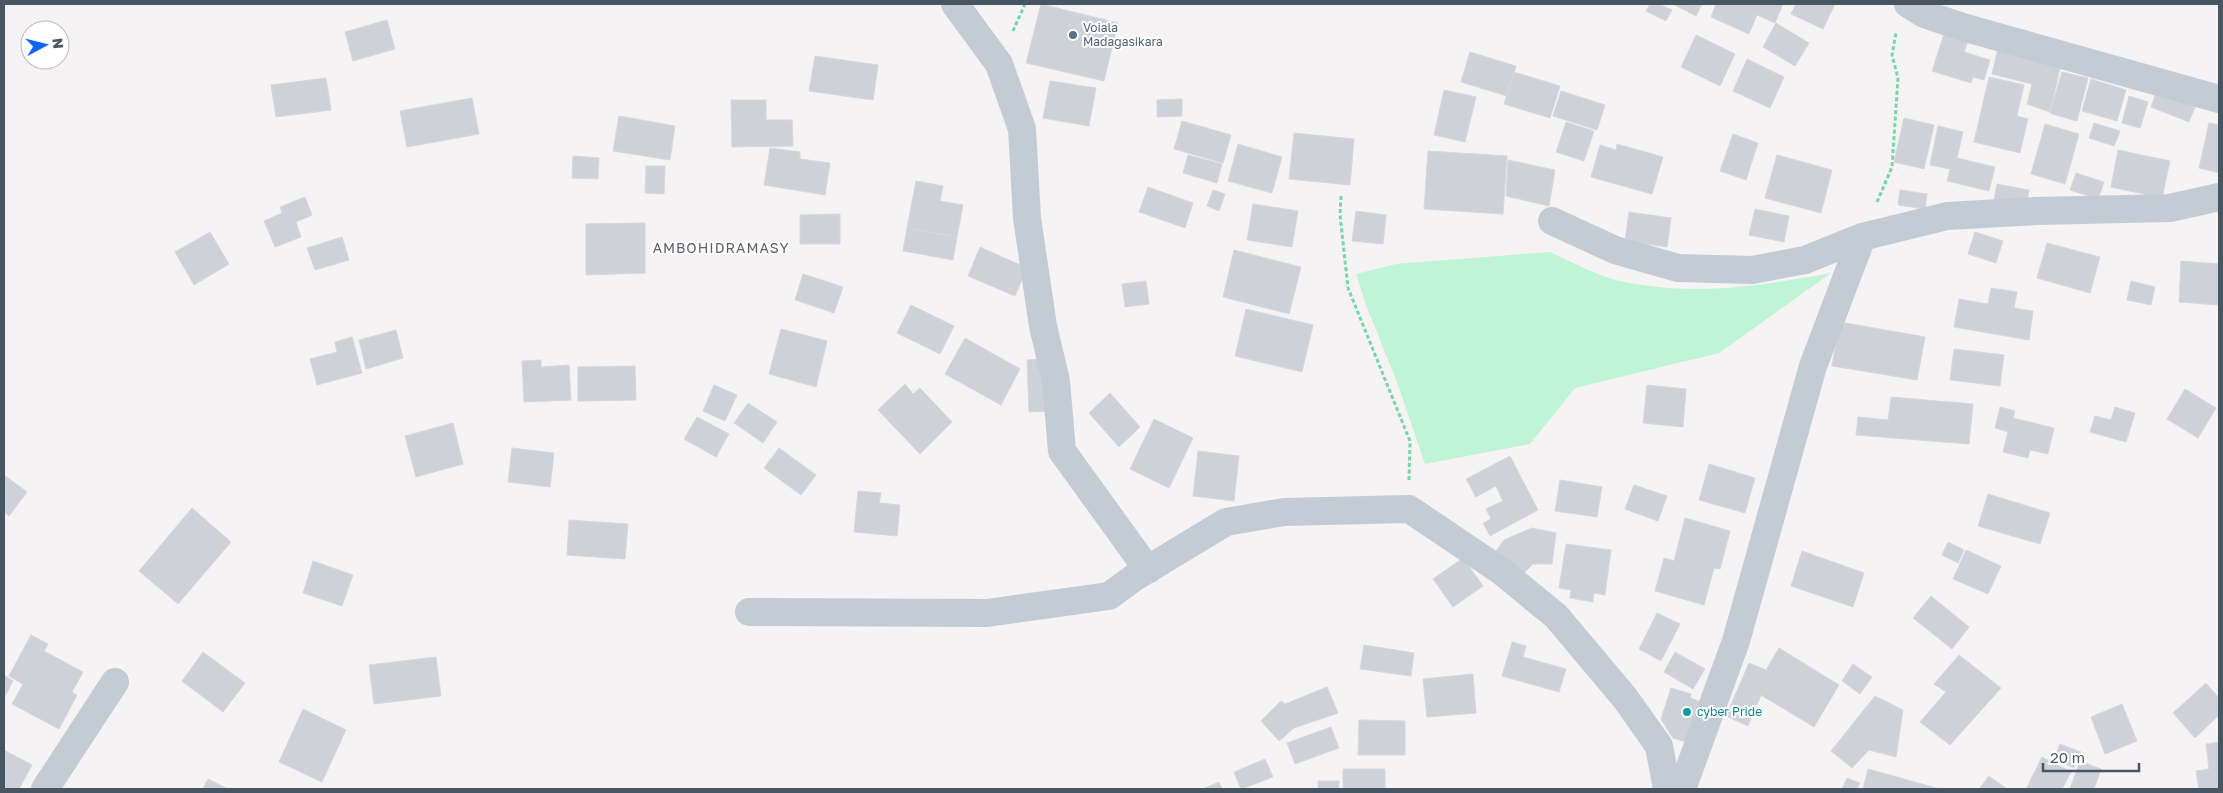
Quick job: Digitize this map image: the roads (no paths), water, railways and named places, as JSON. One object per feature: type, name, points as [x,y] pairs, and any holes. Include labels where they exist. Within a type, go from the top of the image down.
[{"type":"street","points":[[955,4],[999,64],[1022,129],[1027,218],[1043,326],[1056,381],[1062,451],[1148,570]]},
{"type":"street","points":[[1908,4],[1924,14],[1966,28],[2219,99]]},
{"type":"street","points":[[1552,222],[1615,250],[1678,268],[1752,270],[1805,260],[1862,237],[1947,216],[2036,211],[2170,208],[2219,197]]},
{"type":"street","points":[[1682,789],[1736,642],[1813,366],[1862,237]]},
{"type":"street","points":[[749,612],[988,613],[1110,596],[1135,577],[1226,522],[1284,512],[1409,509],[1501,571],[1556,616],[1625,698],[1659,746],[1667,789]]},
{"type":"street","points":[[45,789],[115,682]]},
{"type":"place","name":"Voiala Madagasikara","points":[[1073,35]]},
{"type":"place","name":"cyber Pride","points":[[1687,712]]},
{"type":"district","name":"AMBOHIDRAMASY","points":[[721,248]]}]
